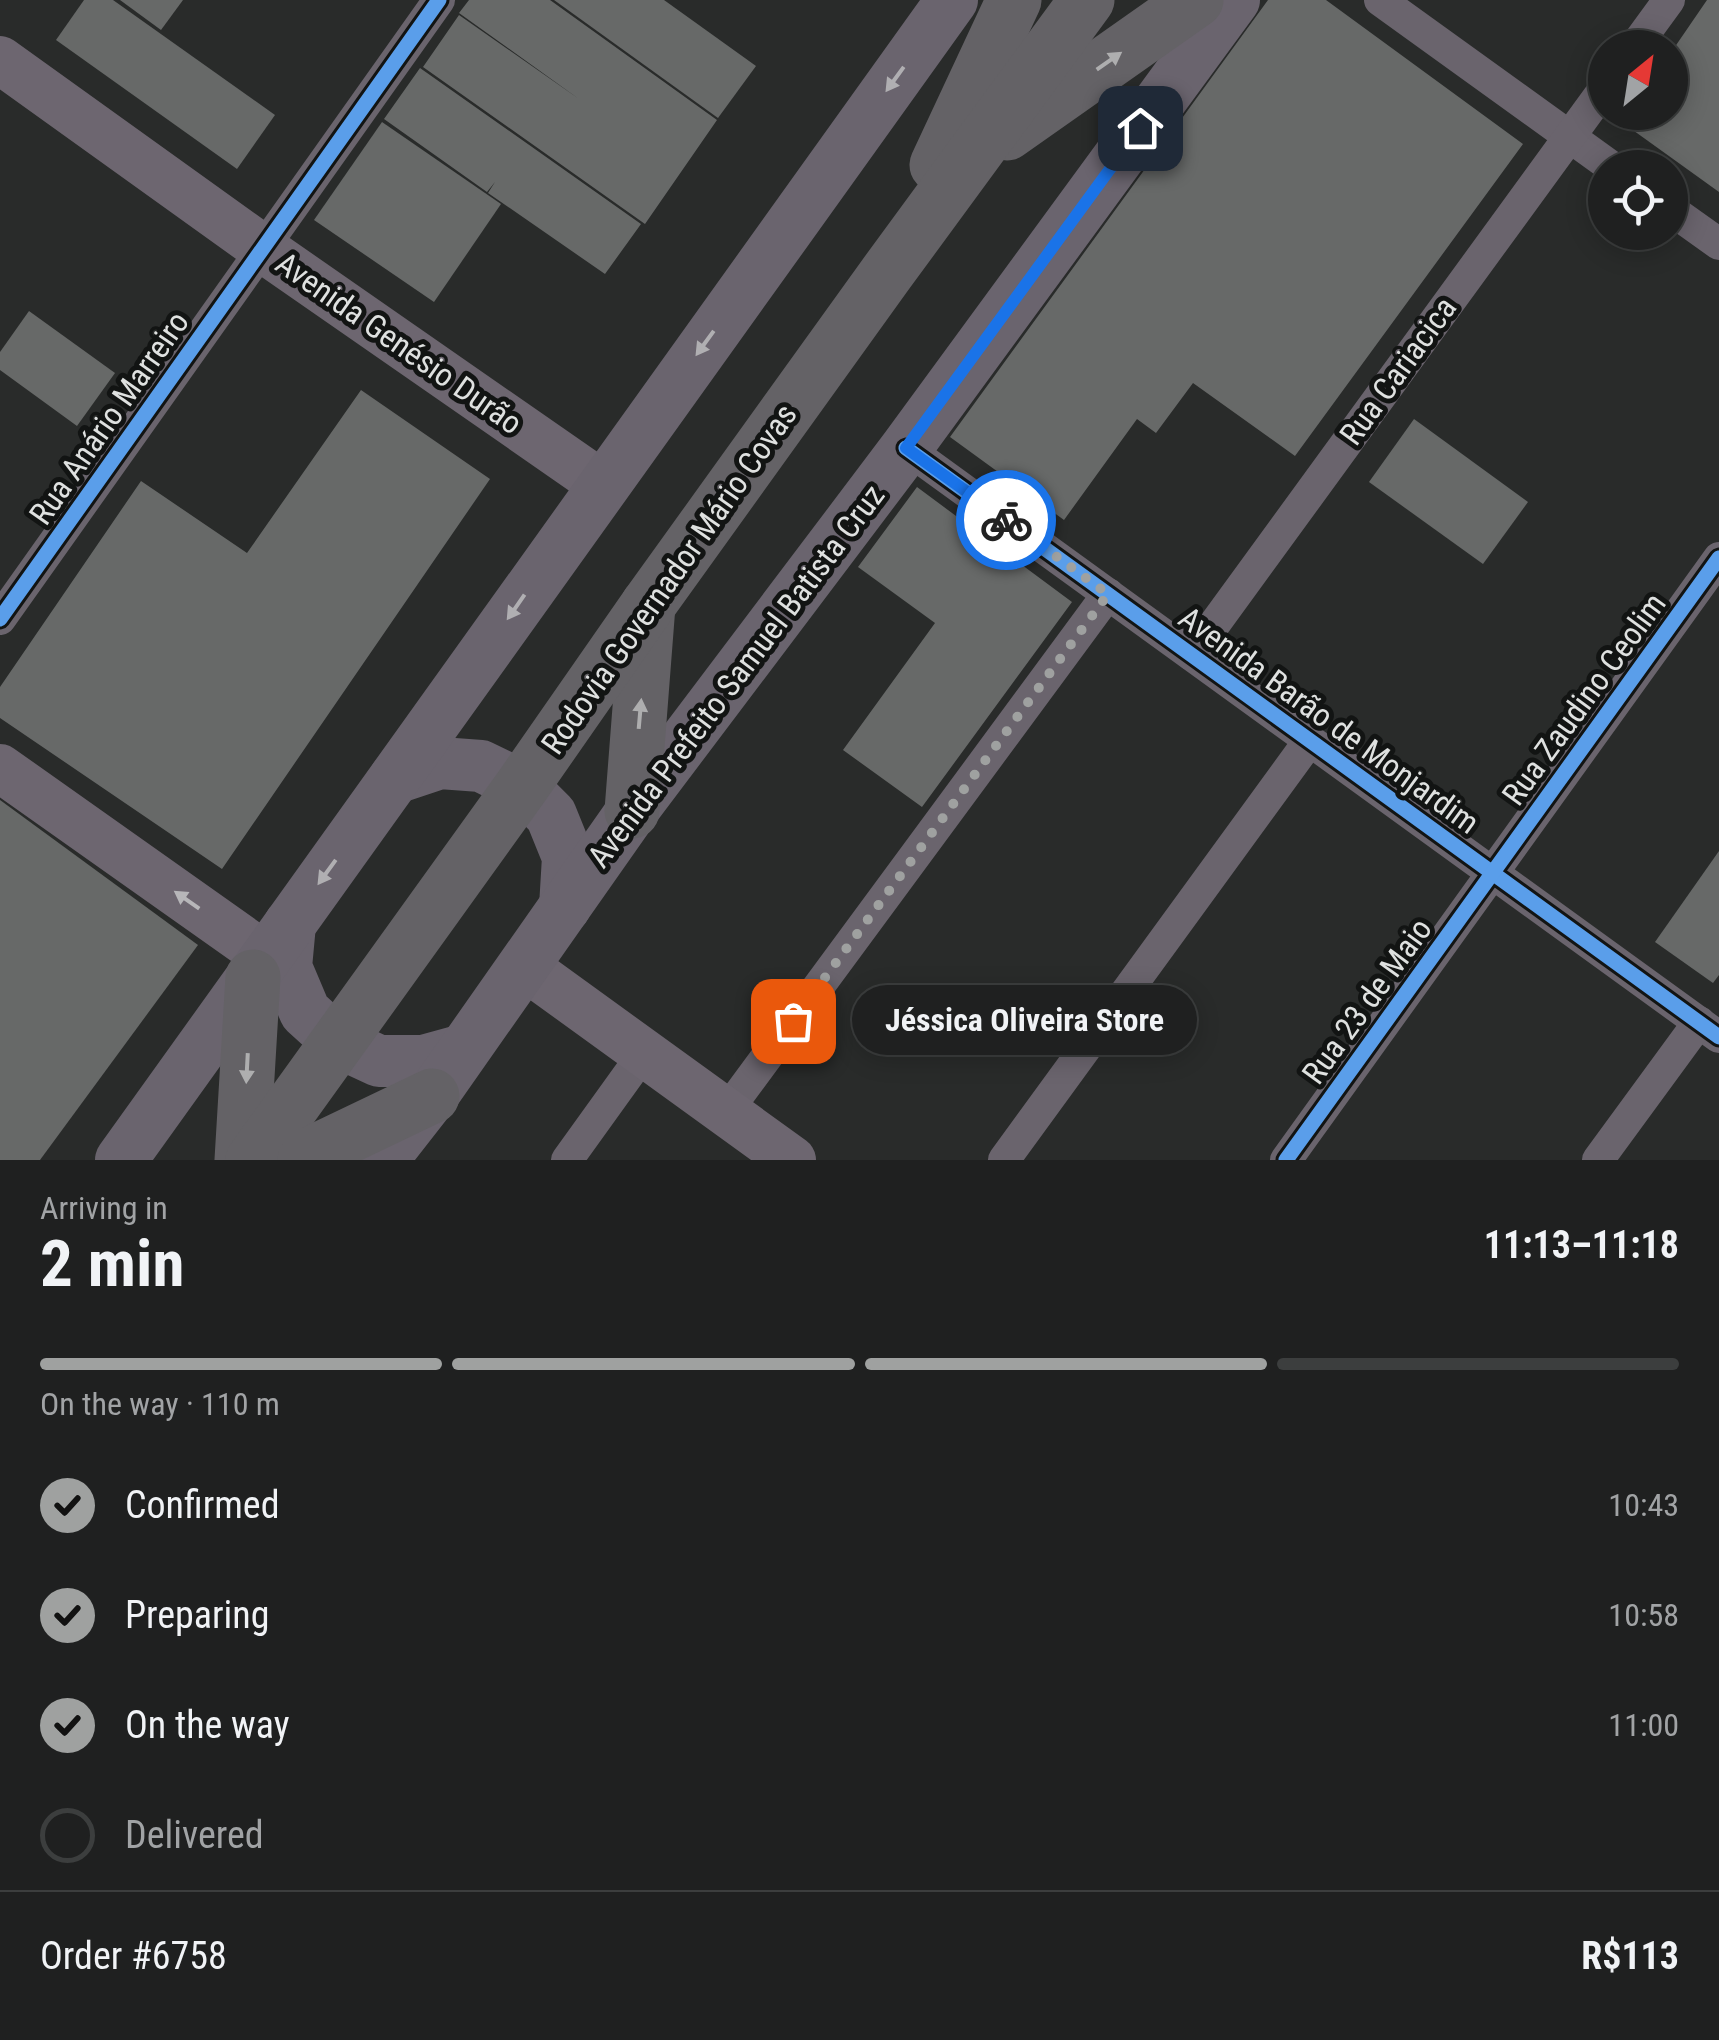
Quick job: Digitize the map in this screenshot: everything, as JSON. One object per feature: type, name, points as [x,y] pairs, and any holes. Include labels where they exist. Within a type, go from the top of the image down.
[{"type":"highway","points":[[886,274],[1014,0]]},
{"type":"highway","name":"Rodovia Governador Mário Covas","points":[[253,1160],[648,605],[1087,0]]},
{"type":"highway","points":[[972,158],[1196,0]]},
{"type":"highway","points":[[632,811],[648,605]]},
{"type":"highway","points":[[242,1160],[270,952]]},
{"type":"highway","points":[[305,1160],[432,1096]]},
{"type":"main road","points":[[121,1160],[952,0]]},
{"type":"main road","name":"Avenida Prefeito Samuel Batista Cruz","points":[[382,1160],[432,1096],[632,811],[906,448],[1234,0]]},
{"type":"main road","name":"Avenida Genésio Durão","points":[[0,60],[603,485]]},
{"type":"main road","points":[[395,778],[440,763],[481,766],[522,786],[551,815],[568,857],[565,907]]},
{"type":"main road","points":[[0,768],[270,952],[286,967],[305,1012],[338,1042],[379,1061],[423,1061],[464,1050]]},
{"type":"main road","points":[[524,966],[792,1160]]},
{"type":"street","name":"Rua Anário Marreiro","points":[[0,620],[439,0]]},
{"type":"street","points":[[1380,0],[1589,150]]},
{"type":"street","points":[[1647,30],[1669,0]]},
{"type":"street","name":"Rua Cariacica","points":[[1192,655],[1588,111]]},
{"type":"street","points":[[1688,222],[1719,244]]},
{"type":"street","name":"Avenida Barão de Monjardim","points":[[906,448],[1709,1030]]},
{"type":"street","name":"Rua Zaudino Ceolim","points":[[1493,873],[1719,558]]},
{"type":"street","points":[[726,1112],[1108,594]]},
{"type":"street","points":[[1004,1160],[1310,740]]},
{"type":"street","name":"Rua 23 de Maio","points":[[1286,1160],[1493,873]]},
{"type":"street","points":[[1598,1160],[1709,1030]]},
{"type":"street","points":[[568,1160],[644,1053]]},
{"type":"building","points":[[84,0],[113,0],[275,115],[237,169],[56,40]]},
{"type":"building","points":[[120,0],[183,0],[161,30]]},
{"type":"building","points":[[469,0],[550,0],[717,120],[645,224],[423,67],[459,15],[579,99],[459,13]]},
{"type":"building","points":[[554,0],[664,0],[756,66],[718,118]]},
{"type":"building","points":[[1268,0],[1326,0],[1523,144],[1295,456],[1193,383],[1156,433],[1137,419],[1064,520],[950,437]]},
{"type":"building","points":[[1707,0],[1719,0],[1719,192],[1688,170],[1688,150],[1661,150],[1633,130],[1688,130],[1686,30]]},
{"type":"building","points":[[420,68],[641,224],[605,274],[488,193],[495,182],[487,192],[384,119]]},
{"type":"building","points":[[382,122],[501,204],[434,302],[314,220]]},
{"type":"building","points":[[29,311],[115,373],[77,426],[0,370],[0,352]]},
{"type":"building","points":[[361,390],[490,479],[222,869],[0,718],[0,687],[141,481],[247,553]]},
{"type":"building","points":[[1414,419],[1528,502],[1483,564],[1369,482]]},
{"type":"building","points":[[917,487],[1072,602],[922,807],[843,750],[935,623],[858,567]]},
{"type":"building","points":[[0,800],[198,945],[40,1160],[0,1160]]},
{"type":"building","points":[[1719,851],[1719,975],[1713,983],[1655,942]]},
{"type":"cycle path","points":[[0,619],[439,0]]},
{"type":"cycle path","points":[[906,448],[1719,1037]]},
{"type":"cycle path","points":[[1286,1160],[1719,558]]},
{"type":"way so far","points":[[793,1021],[1108,594],[1006,520]]},
{"type":"place","name":"Jéssica Oliveira Store","points":[[793,1021]]},
{"type":"route","points":[[1006,520],[906,448],[1140,128]]}]
